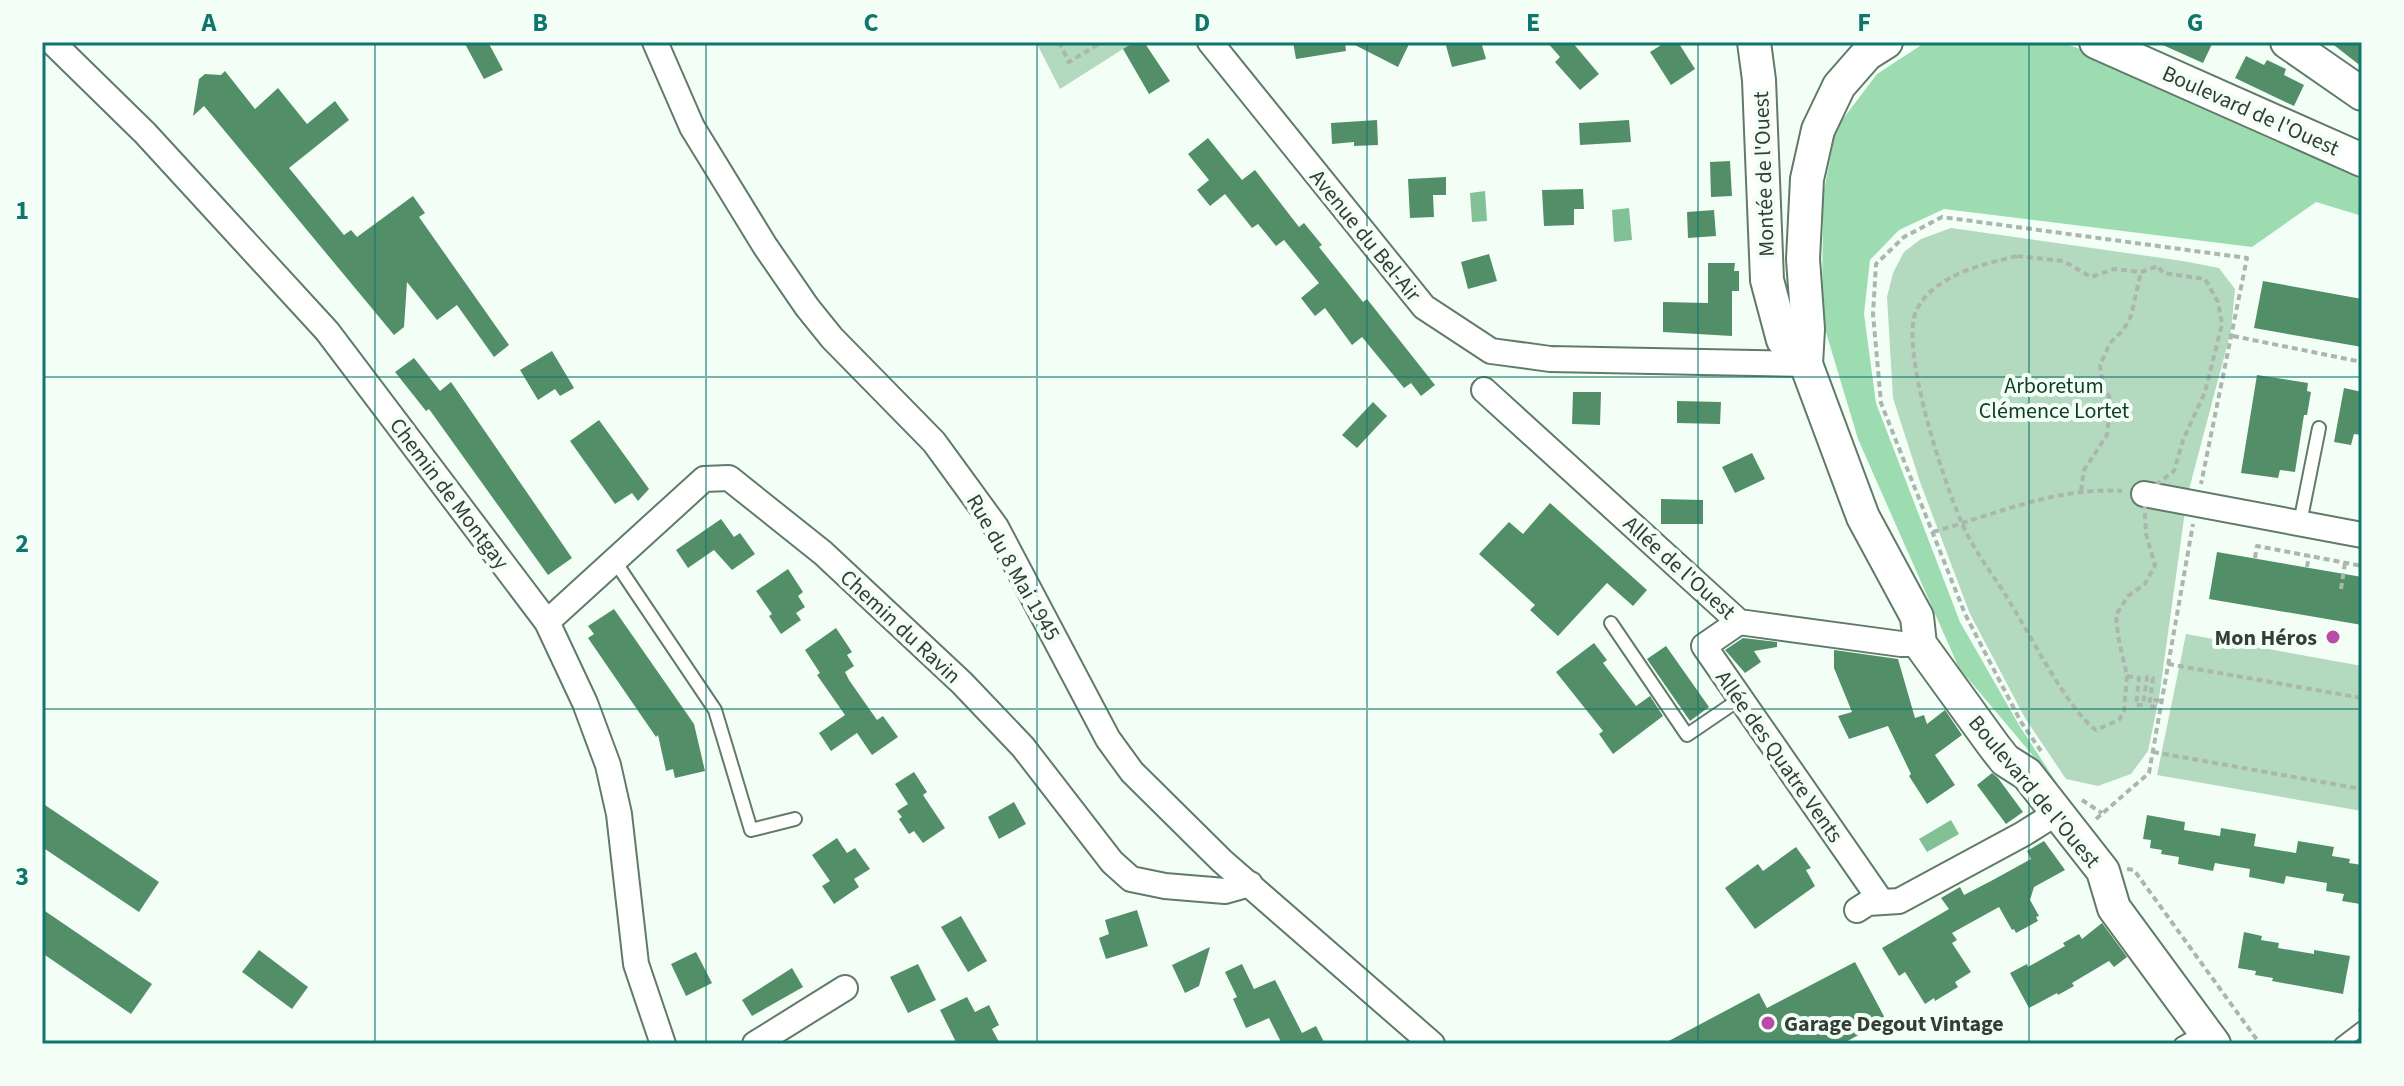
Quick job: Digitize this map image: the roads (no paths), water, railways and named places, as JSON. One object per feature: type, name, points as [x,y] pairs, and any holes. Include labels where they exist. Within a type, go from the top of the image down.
[{"type":"street","name":"Chemin de Montgay","points":[[52,42],[145,133],[327,331],[547,622],[580,691],[608,765],[619,814],[636,964],[663,1044]]},
{"type":"street","name":"Rue du 8 Mai 1945","points":[[655,42],[692,127],[765,246],[807,307],[832,338],[934,442],[996,527],[1108,739],[1132,772],[1250,884],[1432,1044]]},
{"type":"street","name":"Avenue du Bel-Air","points":[[1210,42],[1424,307],[1491,351],[1550,359],[1806,364]]},
{"type":"street","name":"Montée de l'Ouest","points":[[1754,42],[1759,80],[1767,280],[1783,340],[1806,364]]},
{"type":"street","name":"Boulevard de l'Ouest","points":[[1886,42],[1867,54],[1839,86],[1818,130],[1807,179],[1803,259],[1808,329],[1806,364],[1863,517],[1917,617],[1920,644],[2005,760],[2027,774],[2068,813],[2103,871],[2114,908],[2200,1040]]},
{"type":"street","name":"Boulevard de l'Ouest","points":[[2096,42],[2362,160]]},
{"type":"street","points":[[2287,42],[2362,94]]},
{"type":"street","points":[[1774,306],[1808,329]]},
{"type":"street","name":"Allée de l'Ouest","points":[[1484,390],[1739,622],[1920,644]]},
{"type":"street","name":"Chemin du Ravin","points":[[547,622],[704,479],[729,478],[823,553],[900,623],[1023,747],[1112,862],[1131,879],[1165,886],[1225,891],[1250,884]]},
{"type":"street","points":[[2135,492],[2357,534]]},
{"type":"street","name":"Allée des Quatre Vents","points":[[1739,622],[1704,646],[1881,901]]},
{"type":"street","points":[[1857,910],[1868,903],[1899,901],[2068,813]]},
{"type":"street","points":[[755,1044],[845,988]]},
{"type":"lane","points":[[2300,523],[2319,428]]},
{"type":"lane","points":[[614,560],[715,710],[751,830],[795,819]]},
{"type":"lane","points":[[1611,623],[1687,735],[1740,699]]},
{"type":"lane","points":[[2341,1044],[2362,1028]]},
{"type":"place","name":"Mon Héros","points":[[2333,637]]},
{"type":"place","name":"Garage Degout Vintage","points":[[1768,1023]]},
{"type":"park label","name":"Arboretum Clémence Lortet","points":[[2054,398]]}]
